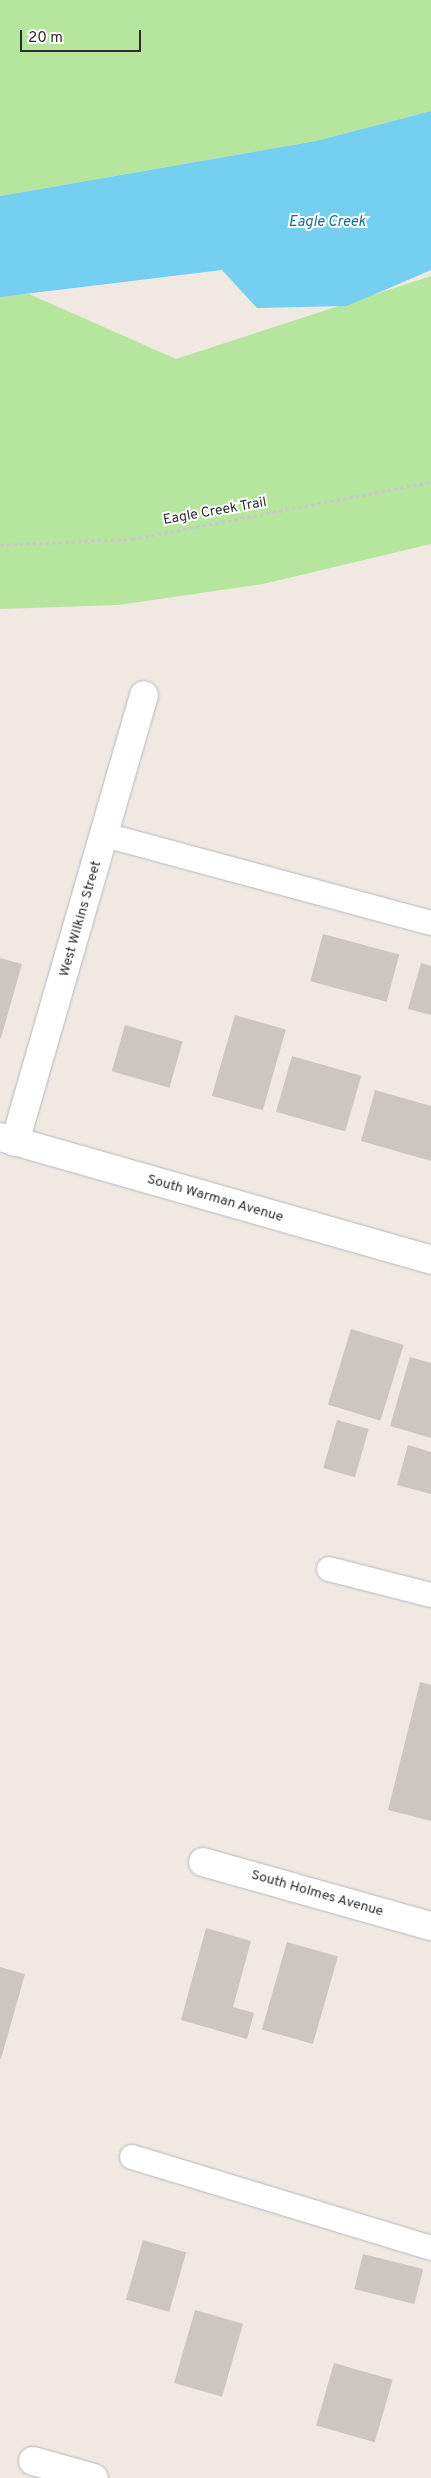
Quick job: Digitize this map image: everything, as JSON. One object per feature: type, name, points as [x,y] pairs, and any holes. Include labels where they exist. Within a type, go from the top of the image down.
[{"type":"street","name":"West Wilkins Street","points":[[8,1140],[106,835],[144,695]]},
{"type":"street","name":"South Warman Avenue","points":[[8,1140],[431,1260]]},
{"type":"street","name":"South Holmes Avenue","points":[[203,1862],[431,1926]]},
{"type":"street","points":[[32,2461],[94,2478]]},
{"type":"lane","points":[[106,835],[431,923]]},
{"type":"lane","points":[[329,1569],[431,1595]]},
{"type":"lane","points":[[132,2157],[431,2248]]},
{"type":"path","name":"Eagle Creek Trail","points":[[0,545],[132,539],[431,482]]},
{"type":"green space","points":[[0,0],[431,0],[431,111],[316,141],[0,196]]},
{"type":"green space","points":[[431,276],[431,544],[263,584],[118,605],[0,609],[0,295],[29,294],[176,359]]},
{"type":"water","name":"Eagle Creek","points":[[431,111],[431,270],[346,306],[257,308],[222,270],[0,297],[0,196],[316,141]]},
{"type":"building","points":[[323,934],[399,954],[387,1002],[310,981]]},
{"type":"building","points":[[0,958],[22,964],[1,1038],[0,1038]]},
{"type":"building","points":[[421,963],[431,966],[431,1015],[408,1009]]},
{"type":"building","points":[[235,1015],[286,1030],[263,1110],[212,1096]]},
{"type":"building","points":[[125,1025],[183,1042],[169,1088],[112,1071]]},
{"type":"building","points":[[292,1056],[361,1076],[345,1132],[276,1112]]},
{"type":"building","points":[[375,1090],[431,1106],[431,1161],[361,1141]]},
{"type":"building","points":[[351,1329],[404,1345],[380,1421],[328,1405]]},
{"type":"building","points":[[410,1357],[431,1363],[431,1438],[390,1426]]},
{"type":"building","points":[[337,1420],[369,1429],[355,1477],[323,1468]]},
{"type":"building","points":[[408,1445],[431,1452],[431,1494],[397,1485]]},
{"type":"building","points":[[420,1682],[431,1685],[431,1821],[388,1810]]},
{"type":"building","points":[[206,1928],[251,1941],[233,2007],[254,2013],[247,2039],[181,2020]]},
{"type":"building","points":[[287,1942],[338,1957],[313,2044],[262,2029]]},
{"type":"building","points":[[0,1967],[25,1974],[1,2059],[0,2059]]},
{"type":"building","points":[[143,2240],[186,2252],[169,2312],[126,2300]]},
{"type":"building","points":[[363,2254],[423,2269],[414,2304],[354,2289]]},
{"type":"building","points":[[195,2310],[243,2324],[222,2397],[174,2383]]},
{"type":"building","points":[[334,2363],[393,2380],[375,2442],[316,2425]]}]
